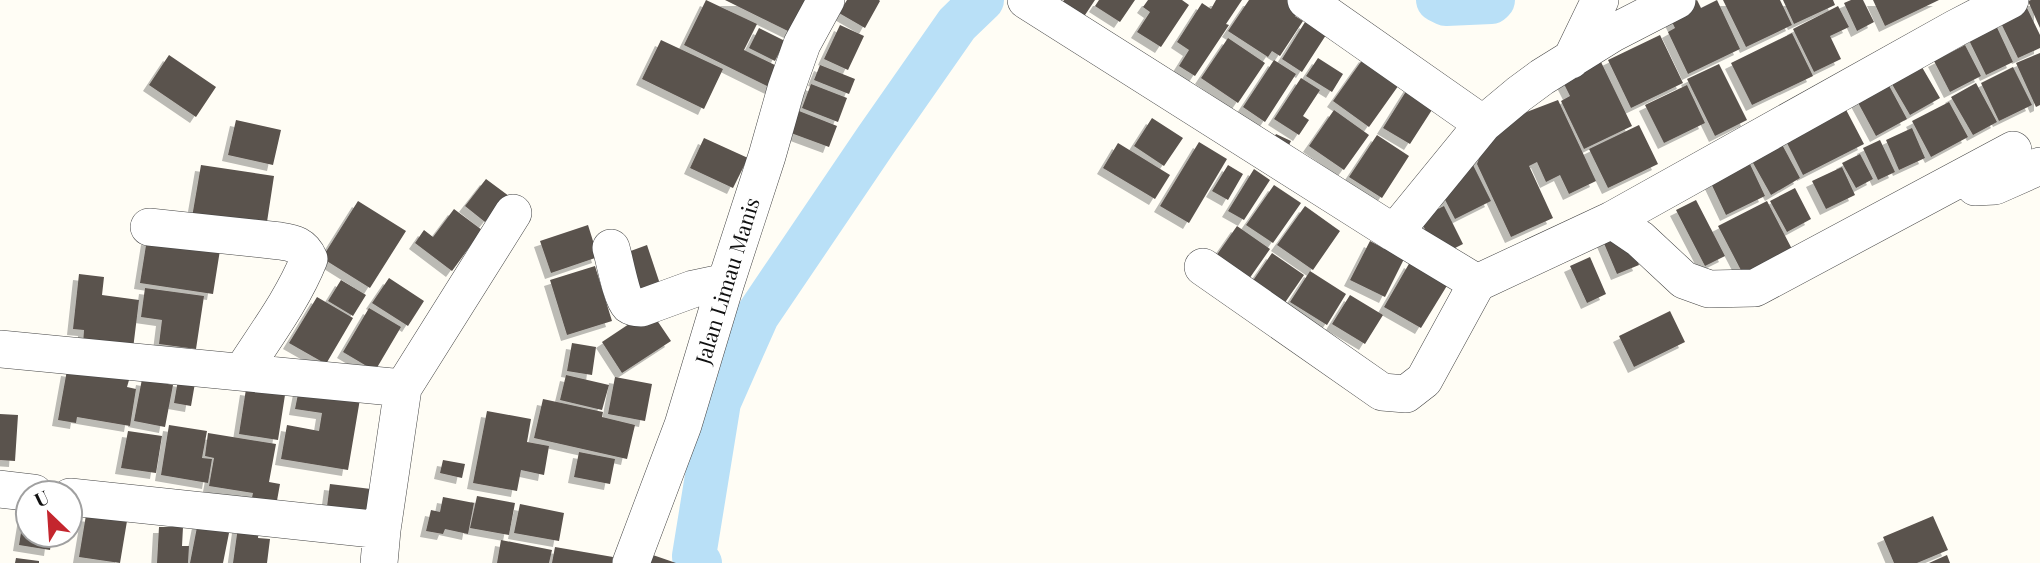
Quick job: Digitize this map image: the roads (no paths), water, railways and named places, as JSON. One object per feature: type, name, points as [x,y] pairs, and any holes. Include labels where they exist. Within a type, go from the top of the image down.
[{"type":"street","name":"Jalan Limau Manis","points":[[631,563],[683,425],[786,89],[802,44],[826,0]]},
{"type":"street","points":[[1306,0],[1483,124]]},
{"type":"street","points":[[1571,60],[1600,0]]},
{"type":"street","points":[[1394,233],[1483,124],[1542,77],[1613,33],[1677,0]]},
{"type":"street","points":[[1203,267],[1382,393],[1406,394],[1424,380],[1477,283],[1612,219],[2010,0]]},
{"type":"street","points":[[1027,1],[1477,283]]},
{"type":"street","points":[[1612,219],[1640,239],[1684,280],[1709,289],[1755,288],[1949,185],[2026,158]]},
{"type":"street","points":[[84,499],[380,546],[402,388],[513,213]]},
{"type":"street","points":[[149,227],[280,241],[296,244],[306,251],[309,259],[306,267],[242,372]]},
{"type":"street","points":[[611,248],[624,296],[630,306],[641,308],[693,289],[726,282]]},
{"type":"street","points":[[0,349],[402,388]]},
{"type":"waterway","points":[[700,563],[694,556],[719,402],[757,316],[957,24],[982,0]]},
{"type":"waterway","points":[[1438,0],[1446,4],[1493,0]]}]
